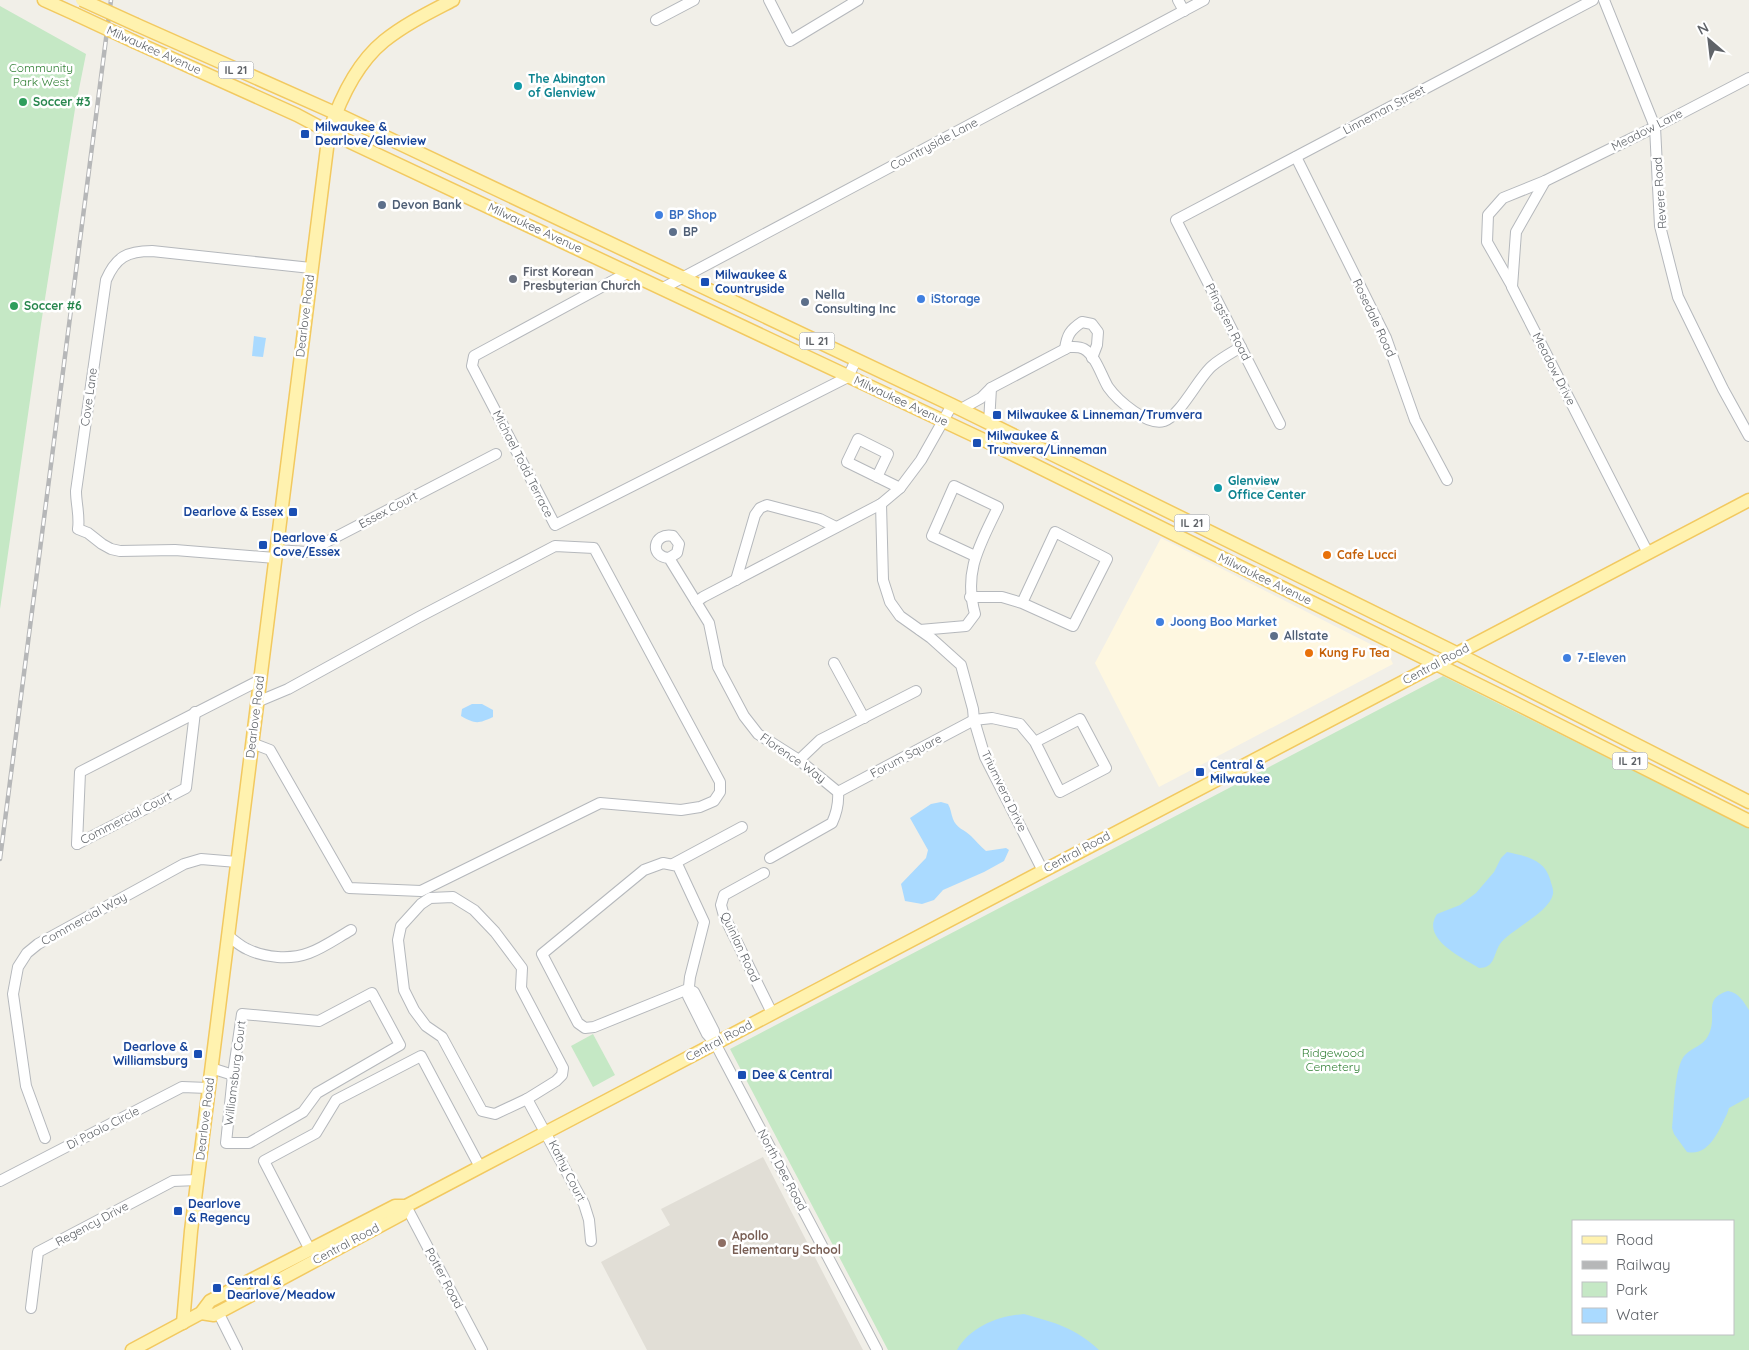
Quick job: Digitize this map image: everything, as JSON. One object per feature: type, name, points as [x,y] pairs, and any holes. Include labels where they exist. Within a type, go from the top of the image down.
[{"type":"main road","name":"Milwaukee Avenue","points":[[44,0],[297,115],[943,422],[1229,561],[1749,821]]},
{"type":"main road","name":"Milwaukee Avenue","points":[[82,0],[335,113],[956,407],[1456,653],[1749,802]]},
{"type":"main road","name":"Dearlove Road","points":[[183,1323],[191,1231],[208,1088],[311,268],[330,132],[335,113],[362,64],[384,41],[418,18],[453,0]]},
{"type":"main road","name":"Central Road","points":[[132,1350],[201,1313],[210,1301],[395,1206],[406,1206],[1749,500]]},
{"type":"main road","points":[[1229,561],[1238,555],[1246,555],[1294,579],[1309,581]]},
{"type":"main road","name":"Central Road","points":[[201,1313],[214,1315],[402,1214],[406,1206]]},
{"type":"street","points":[[656,20],[694,0]]},
{"type":"street","points":[[769,0],[790,40],[858,0]]},
{"type":"street","points":[[1178,0],[1184,11]]},
{"type":"street","name":"Countryside Lane","points":[[663,288],[1204,0]]},
{"type":"street","name":"Linneman Street","points":[[1176,220],[1593,0]]},
{"type":"street","name":"Revere Road","points":[[1604,0],[1655,127],[1660,226],[1678,297],[1723,389],[1749,436]]},
{"type":"street","name":"Meadow Lane","points":[[1512,287],[1487,242],[1488,215],[1503,198],[1545,181],[1749,78]]},
{"type":"street","name":"Rosedale Road","points":[[1296,156],[1386,338],[1415,420],[1447,480]]},
{"type":"street","points":[[1512,287],[1516,232],[1545,181]]},
{"type":"street","name":"Pfingsten Road","points":[[1176,220],[1280,424]]},
{"type":"street","name":"Cove Lane","points":[[275,554],[111,549],[88,533],[78,529],[80,518],[76,503],[76,491],[106,280],[118,260],[131,253],[152,251],[311,268]]},
{"type":"street","name":"Michael Todd Terrace","points":[[629,272],[474,356],[472,366],[555,525],[848,377]]},
{"type":"street","name":"Meadow Drive","points":[[1512,287],[1648,553]]},
{"type":"street","points":[[1065,349],[1067,336],[1073,328],[1082,322],[1092,324],[1098,332],[1097,345],[1092,358]]},
{"type":"street","points":[[669,558],[696,602],[881,504],[900,488],[921,460],[943,422],[956,407],[981,398],[991,388],[1065,349],[1077,346],[1085,349],[1115,395],[1139,415],[1154,422],[1166,420],[1175,413],[1211,367],[1241,347]]},
{"type":"street","points":[[848,377],[856,360]]},
{"type":"street","points":[[989,423],[991,388]]},
{"type":"street","name":"Essex Court","points":[[275,554],[307,552],[496,454]]},
{"type":"street","points":[[877,477],[900,488]]},
{"type":"street","points":[[920,630],[966,626],[975,614],[970,597],[975,556],[998,506],[954,486],[932,536],[975,556]]},
{"type":"street","name":"Triumvera Drive","points":[[881,504],[883,580],[890,602],[900,616],[931,638],[961,665],[985,757],[1043,871]]},
{"type":"street","points":[[736,580],[755,514],[760,508],[767,505],[808,516],[836,527]]},
{"type":"street","points":[[970,597],[1002,597],[1073,626],[1107,559],[1055,532],[1022,604]]},
{"type":"street","points":[[252,743],[270,750],[349,888],[421,891],[600,803],[681,810],[700,807],[714,801],[720,792],[720,782],[594,548],[555,546],[419,617],[288,689],[257,702]]},
{"type":"street","name":"Florence Way","points":[[696,602],[709,623],[718,667],[744,716],[758,734],[799,760],[838,792],[837,813],[832,823],[770,858]]},
{"type":"street","points":[[834,663],[864,718]]},
{"type":"street","points":[[195,712],[260,680]]},
{"type":"street","points":[[799,760],[820,740],[916,690]]},
{"type":"street","name":"Commercial Court","points":[[195,712],[186,788],[77,844],[80,772],[195,712]]},
{"type":"street","points":[[974,720],[992,718],[1020,724],[1035,742],[1060,792],[1106,768],[1080,719],[1035,742]]},
{"type":"street","name":"Forum Square","points":[[838,792],[974,720]]},
{"type":"street","points":[[676,865],[704,922],[688,989],[594,1027],[585,1028],[578,1022],[542,954],[644,870],[663,863],[676,865],[742,827]]},
{"type":"street","name":"Commercial Way","points":[[45,1138],[26,1086],[13,994],[18,967],[27,953],[38,944],[184,864],[200,859],[237,862]]},
{"type":"street","name":"Quinlan Road","points":[[764,873],[724,895],[721,905],[724,916],[772,1013]]},
{"type":"street","points":[[453,897],[474,910],[496,932],[522,968],[521,988],[563,1068],[562,1075],[556,1081],[527,1099],[495,1114],[482,1111],[442,1037],[426,1026],[414,1010],[404,990],[398,940],[401,926],[421,904],[430,898],[453,897]]},
{"type":"street","points":[[228,936],[246,949],[276,957],[297,956],[310,953],[351,930]]},
{"type":"street","name":"North Dee Road","points":[[688,989],[688,996],[707,1034],[716,1043],[877,1350]]},
{"type":"street","name":"Williamsburg Court","points":[[372,993],[400,1045],[317,1092],[302,1112],[249,1143],[226,1143],[233,1075],[242,1014],[319,1021],[372,993]]},
{"type":"street","points":[[310,1250],[264,1161],[316,1133],[336,1100],[421,1056],[480,1167]]},
{"type":"street","points":[[211,1068],[233,1075]]},
{"type":"street","name":"Di Paolo Circle","points":[[0,1181],[182,1087],[208,1088]]},
{"type":"street","name":"Kathy Court","points":[[527,1099],[584,1204],[589,1220],[591,1241]]},
{"type":"street","name":"Regency Drive","points":[[31,1308],[38,1252],[173,1181],[197,1180]]},
{"type":"street","name":"Potter Road","points":[[406,1206],[482,1350]]},
{"type":"street","points":[[218,1312],[238,1350]]},
{"type":"shaded area","points":[[1161,538],[1388,653],[1393,664],[1159,787],[1095,663]]},
{"type":"shaded area","name":"Apollo Elementary School","points":[[763,1157],[863,1350],[647,1350],[601,1262],[670,1225],[661,1209]]},
{"type":"green space","name":"Community Park West","points":[[0,6],[86,54],[75,109],[41,324],[0,609]]},
{"type":"green space","name":"Ridgewood Cemetery","points":[[1443,676],[1749,828],[1749,1350],[888,1350],[730,1049]]},
{"type":"green space","points":[[593,1034],[615,1075],[593,1087],[571,1046]]},
{"type":"water","points":[[254,336],[266,338],[263,357],[252,356]]},
{"type":"water","points":[[472,704],[482,704],[493,710],[493,717],[477,722],[470,721],[461,716],[462,709]]},
{"type":"water","points":[[941,802],[948,804],[956,825],[971,836],[986,851],[1006,848],[1009,850],[1004,861],[943,890],[934,900],[922,904],[905,901],[901,884],[926,858],[928,850],[910,818],[931,804]]},
{"type":"water","points":[[1507,852],[1539,863],[1547,872],[1553,888],[1553,894],[1550,901],[1538,914],[1500,944],[1493,960],[1488,966],[1479,968],[1446,947],[1434,932],[1433,923],[1437,914],[1460,905],[1476,893],[1494,872],[1501,858]]},
{"type":"water","points":[[1728,991],[1738,996],[1749,1010],[1749,1097],[1729,1108],[1717,1134],[1707,1146],[1695,1152],[1687,1152],[1672,1128],[1675,1090],[1681,1061],[1685,1055],[1706,1039],[1711,1029],[1713,1003],[1720,994]]},
{"type":"water","points":[[1024,1314],[1073,1331],[1099,1350],[957,1350],[969,1335],[986,1324],[1004,1317]]},
{"type":"railway","points":[[0,859],[111,0]]},
{"type":"place","name":"The Abington of Glenview","points":[[518,86]]},
{"type":"place","name":"Soccer #3","points":[[23,102]]},
{"type":"place","name":"Milwaukee & Dearlove/Glenview","points":[[305,134]]},
{"type":"place","name":"Devon Bank","points":[[382,205]]},
{"type":"place","name":"BP Shop","points":[[659,215]]},
{"type":"place","name":"BP","points":[[673,232]]},
{"type":"place","name":"First Korean Presbyterian Church","points":[[513,279]]},
{"type":"place","name":"Milwaukee & Countryside","points":[[705,282]]},
{"type":"place","name":"iStorage","points":[[921,299]]},
{"type":"place","name":"Nella Consulting Inc","points":[[805,302]]},
{"type":"place","name":"Soccer #6","points":[[14,306]]},
{"type":"place","name":"Milwaukee & Linneman/Trumvera","points":[[997,415]]},
{"type":"place","name":"Milwaukee & Trumvera/Linneman","points":[[977,443]]},
{"type":"place","name":"Glenview Office Center","points":[[1218,488]]},
{"type":"place","name":"Dearlove & Essex","points":[[293,512]]},
{"type":"place","name":"Dearlove & Cove/Essex","points":[[263,545]]},
{"type":"place","name":"Cafe Lucci","points":[[1327,555]]},
{"type":"place","name":"Joong Boo Market","points":[[1160,622]]},
{"type":"place","name":"Allstate","points":[[1274,636]]},
{"type":"place","name":"Kung Fu Tea","points":[[1309,653]]},
{"type":"place","name":"7-Eleven","points":[[1567,658]]},
{"type":"place","name":"Central & Milwaukee","points":[[1200,772]]},
{"type":"place","name":"Dearlove & Williamsburg","points":[[198,1054]]},
{"type":"place","name":"Dee & Central","points":[[742,1075]]},
{"type":"place","name":"Dearlove & Regency","points":[[178,1211]]},
{"type":"place","name":"Apollo Elementary School","points":[[722,1243]]},
{"type":"place","name":"Central & Dearlove/Meadow","points":[[217,1288]]}]
